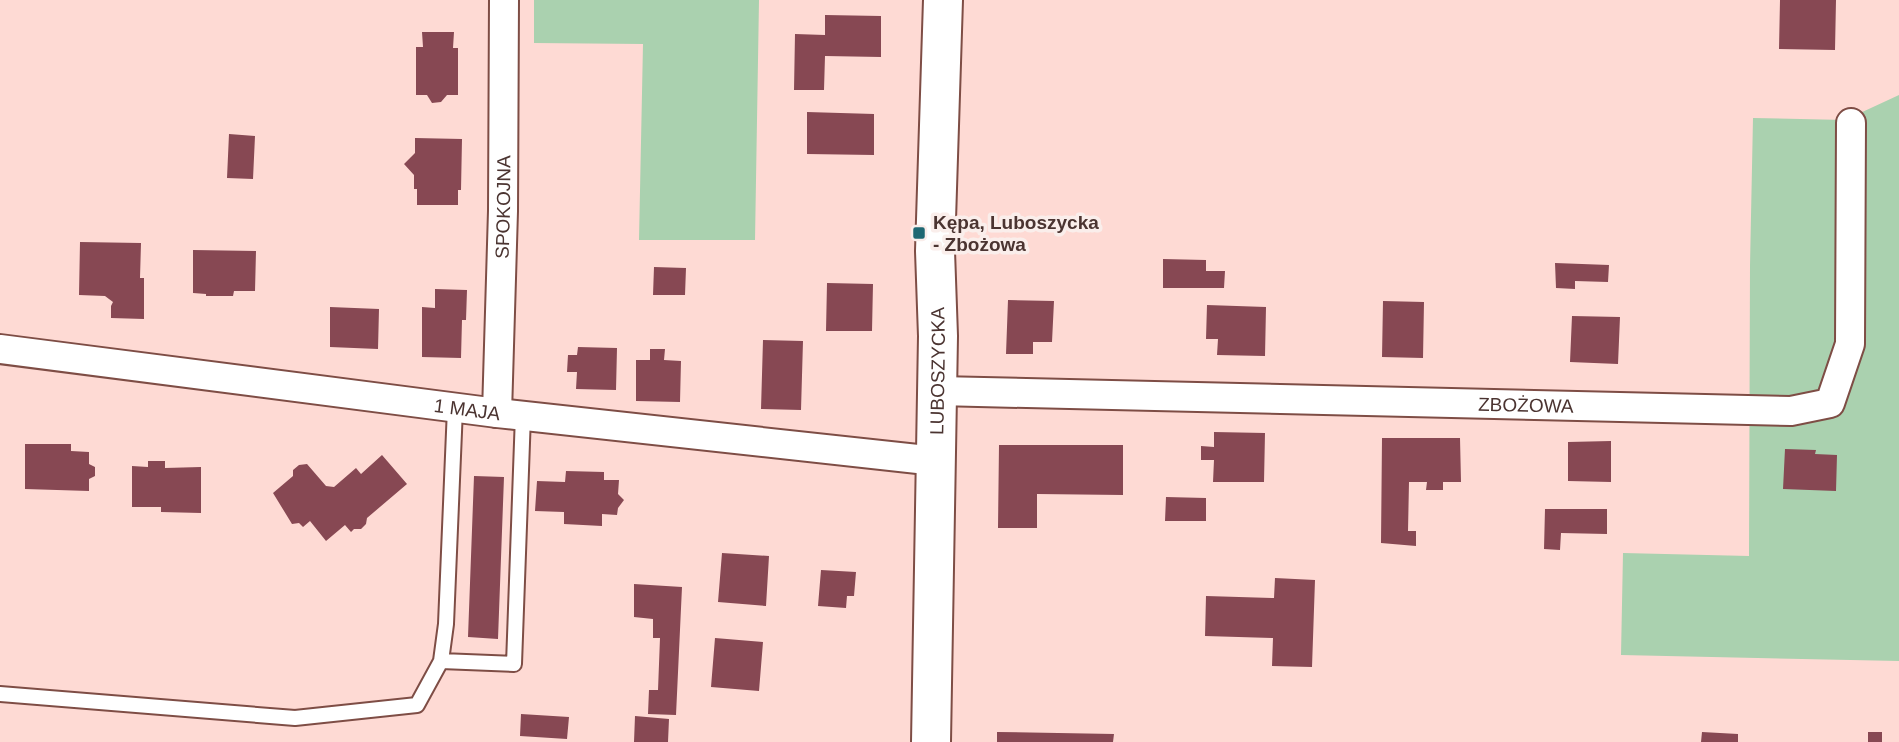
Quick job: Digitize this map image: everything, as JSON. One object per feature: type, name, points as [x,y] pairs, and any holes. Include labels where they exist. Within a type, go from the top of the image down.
[{"type":"street","name":"SPOKOJNA","points":[[505,0],[503,211],[510,414]]},
{"type":"street","name":"LUBOSZYCKA","points":[[931,742],[938,391],[935,251],[943,0]]},
{"type":"street","name":"ZBOŻOWA","points":[[938,391],[1791,411],[1830,403],[1850,344],[1851,123]]},
{"type":"street","name":"1 MAJA","points":[[0,349],[455,408],[936,461]]},
{"type":"lane","points":[[0,694],[295,718],[416,705],[441,661],[446,624],[455,408]]},
{"type":"lane","points":[[441,661],[514,664],[510,414]]},
{"type":"green space","points":[[534,0],[759,0],[755,240],[639,240],[643,44],[534,43]]},
{"type":"green space","points":[[1899,95],[1899,661],[1621,655],[1623,553],[1749,556],[1753,118],[1845,120]]},
{"type":"building","points":[[1780,0],[1836,0],[1835,50],[1779,49]]},
{"type":"building","points":[[825,15],[881,16],[881,57],[825,56],[824,90],[794,90],[795,34],[825,35]]},
{"type":"building","points":[[422,32],[454,32],[453,48],[458,48],[458,95],[447,95],[441,102],[432,103],[427,95],[416,95],[416,47],[423,47]]},
{"type":"building","points":[[807,112],[874,114],[874,155],[807,154]]},
{"type":"building","points":[[229,134],[255,136],[253,179],[227,178]]},
{"type":"building","points":[[415,138],[462,139],[458,205],[417,205],[414,175],[404,164],[415,153]]},
{"type":"building","points":[[80,242],[141,243],[140,278],[144,278],[144,319],[111,318],[113,302],[105,296],[79,295]]},
{"type":"building","points":[[193,250],[256,251],[255,291],[234,291],[233,296],[193,293]]},
{"type":"building","points":[[1163,259],[1206,260],[1206,271],[1225,271],[1224,288],[1163,288]]},
{"type":"building","points":[[1555,263],[1609,265],[1608,282],[1575,281],[1575,289],[1556,288]]},
{"type":"building","points":[[654,267],[686,268],[685,295],[653,295]]},
{"type":"building","points":[[827,283],[873,284],[872,331],[826,331]]},
{"type":"building","points":[[435,289],[467,290],[466,320],[462,320],[461,358],[422,357],[422,307],[435,308]]},
{"type":"building","points":[[1008,300],[1054,301],[1052,342],[1033,342],[1033,354],[1006,354]]},
{"type":"building","points":[[1383,301],[1424,302],[1423,358],[1382,357]]},
{"type":"building","points":[[1207,305],[1266,307],[1265,356],[1217,355],[1218,339],[1206,339]]},
{"type":"building","points":[[330,307],[379,309],[378,349],[330,347]]},
{"type":"building","points":[[1572,316],[1620,317],[1618,364],[1570,362]]},
{"type":"building","points":[[763,340],[803,341],[801,410],[761,409]]},
{"type":"building","points":[[578,347],[617,348],[616,390],[576,389],[577,372],[567,372],[568,355],[577,355]]},
{"type":"building","points":[[650,349],[665,349],[664,360],[681,361],[680,402],[636,401],[636,360],[650,360]]},
{"type":"building","points":[[1214,432],[1265,433],[1264,482],[1213,482],[1214,460],[1201,460],[1201,446],[1214,447]]},
{"type":"building","points":[[1382,438],[1460,438],[1461,482],[1443,482],[1443,490],[1426,490],[1427,482],[1409,482],[1408,531],[1416,531],[1416,546],[1381,543]]},
{"type":"building","points":[[1611,441],[1611,482],[1568,481],[1568,442]]},
{"type":"building","points":[[25,444],[71,444],[71,451],[89,452],[89,464],[95,467],[95,476],[89,479],[89,491],[25,489]]},
{"type":"building","points":[[999,445],[1123,445],[1123,495],[1037,494],[1037,528],[998,528]]},
{"type":"building","points":[[1785,449],[1816,450],[1815,454],[1837,455],[1836,491],[1783,489]]},
{"type":"building","points":[[382,455],[407,484],[367,518],[361,529],[351,532],[345,525],[326,541],[310,521],[303,527],[299,523],[292,524],[273,493],[293,476],[293,470],[299,465],[307,464],[326,486],[334,487],[356,468],[361,474]]},
{"type":"building","points":[[148,461],[165,461],[165,468],[201,467],[201,513],[161,512],[161,507],[132,507],[132,466],[148,467]]},
{"type":"building","points":[[566,471],[604,472],[604,480],[619,480],[618,494],[624,500],[617,515],[602,514],[602,526],[564,524],[564,512],[535,511],[537,481],[565,482]]},
{"type":"building","points":[[474,476],[504,477],[498,639],[468,637]]},
{"type":"building","points":[[1166,497],[1206,498],[1206,521],[1165,521]]},
{"type":"building","points":[[1545,509],[1607,509],[1607,534],[1561,533],[1560,550],[1544,549]]},
{"type":"building","points":[[722,553],[769,556],[766,606],[718,602]]},
{"type":"building","points":[[821,570],[856,572],[854,596],[847,596],[846,608],[818,606]]},
{"type":"building","points":[[1275,578],[1315,580],[1312,667],[1272,666],[1273,638],[1205,636],[1206,596],[1274,598]]},
{"type":"building","points":[[634,584],[682,587],[676,715],[648,714],[649,690],[658,690],[660,638],[653,638],[653,619],[634,617]]},
{"type":"building","points":[[715,638],[763,642],[759,691],[711,687]]},
{"type":"building","points":[[521,714],[569,717],[567,739],[520,736]]},
{"type":"building","points":[[635,716],[669,719],[668,742],[634,742]]},
{"type":"building","points":[[997,732],[1114,734],[1113,742],[997,742]]},
{"type":"building","points":[[1702,732],[1738,734],[1738,742],[1701,742]]},
{"type":"building","points":[[1868,732],[1882,732],[1882,742],[1868,742]]},
{"type":"place","name":"Kępa, Luboszycka - Zbożowa","points":[[919,233]]}]
